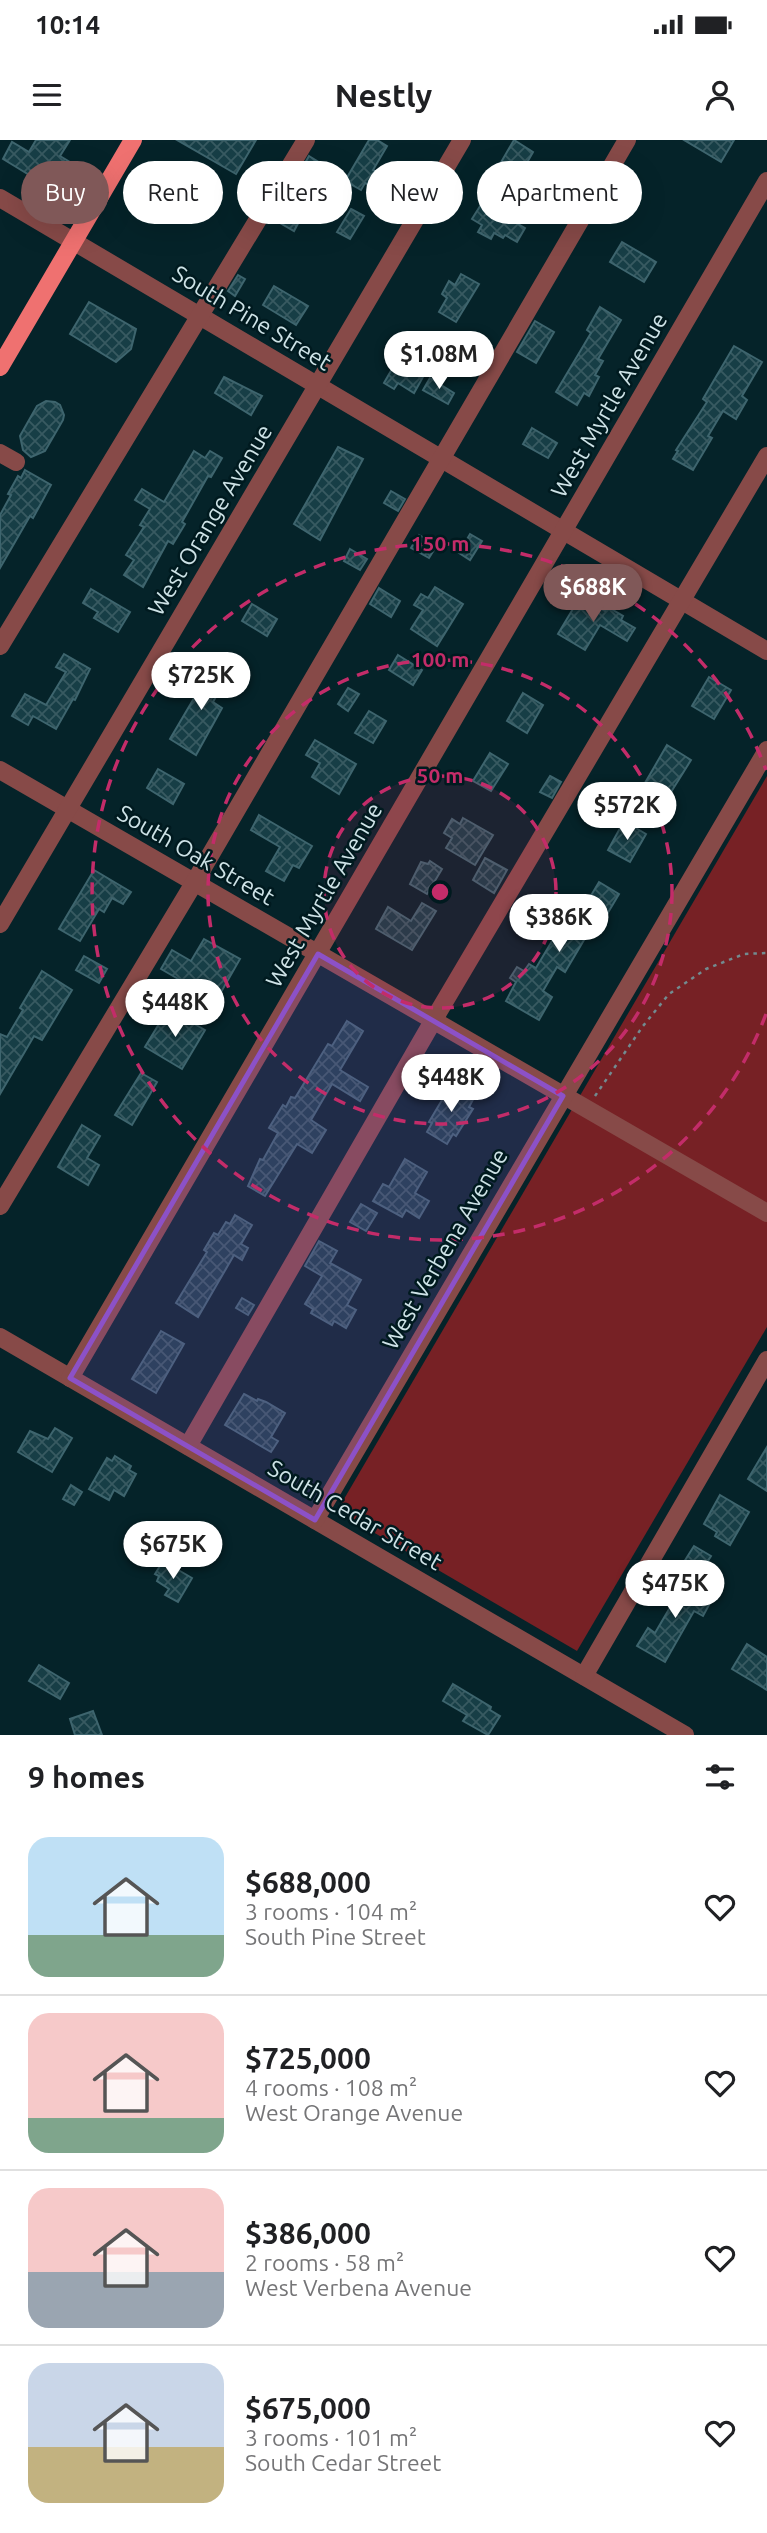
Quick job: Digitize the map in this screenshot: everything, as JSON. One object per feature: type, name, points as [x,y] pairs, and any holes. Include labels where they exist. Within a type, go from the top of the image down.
[{"type":"main road","points":[[0,367],[133,140]]},
{"type":"street","points":[[0,646],[306,140]]},
{"type":"street","name":"West Orange Avenue","points":[[0,924],[461,140]]},
{"type":"street","points":[[0,1206],[194,883],[627,140]]},
{"type":"street","name":"West Myrtle Avenue","points":[[70,1378],[767,181]]},
{"type":"street","name":"South Pine Street","points":[[0,198],[767,651]]},
{"type":"street","points":[[0,453],[16,462]]},
{"type":"street","points":[[188,1446],[433,1021],[767,456]]},
{"type":"street","name":"West Verbena Avenue","points":[[315,1520],[767,750]]},
{"type":"street","name":"South Oak Street","points":[[0,770],[767,1213]]},
{"type":"street","name":"South Cedar Street","points":[[0,1337],[685,1735]]},
{"type":"street","points":[[584,1676],[767,1360]]},
{"type":"path","points":[[586,1110],[643,1026],[669,994],[719,964],[744,954],[767,953]]},
{"type":"highlighted area","points":[[318,954],[563,1096],[315,1520],[70,1378]]},
{"type":"shaded area","points":[[767,776],[767,1327],[577,1651],[337,1511]]},
{"type":"building","points":[[36,140],[70,140],[60,156],[68,161],[21,161],[21,170],[3,159],[12,142],[29,152]]},
{"type":"building","points":[[177,140],[256,140],[244,161],[237,161],[236,174],[223,167],[223,161],[213,161]]},
{"type":"building","points":[[369,140],[377,140],[387,146],[378,161],[366,161],[366,184],[361,190],[352,185],[352,169]]},
{"type":"building","points":[[514,140],[533,152],[528,161],[502,161]]},
{"type":"building","points":[[684,140],[734,140],[721,162]]},
{"type":"building","points":[[352,210],[364,216],[350,239],[337,232],[342,224],[352,224]]},
{"type":"building","points":[[282,224],[298,224],[294,231]]},
{"type":"building","points":[[518,224],[525,228],[517,242],[505,235],[503,238],[494,233],[491,239],[478,232],[482,225]]},
{"type":"building","points":[[622,242],[656,262],[644,282],[610,262]]},
{"type":"building","points":[[461,274],[479,284],[456,322],[439,312],[447,298],[442,294],[449,281],[455,285]]},
{"type":"building","points":[[238,275],[245,279],[235,296],[228,291]]},
{"type":"building","points":[[274,286],[308,306],[296,325],[263,305]]},
{"type":"building","points":[[89,302],[136,329],[131,349],[116,362],[70,334]]},
{"type":"building","points":[[600,307],[621,320],[598,359],[603,361],[595,375],[599,377],[589,396],[584,393],[577,405],[556,392],[591,333],[587,330]]},
{"type":"building","points":[[535,321],[554,332],[536,363],[517,352]]},
{"type":"building","points":[[734,346],[762,362],[742,396],[747,400],[736,419],[723,411],[708,436],[712,438],[693,470],[673,459],[707,402],[703,399]]},
{"type":"building","points":[[396,362],[423,377],[414,393],[398,383],[394,389],[384,383]]},
{"type":"building","points":[[224,377],[262,396],[251,415],[215,393]]},
{"type":"building","points":[[430,378],[454,393],[448,404],[423,390]]},
{"type":"building","points":[[46,401],[60,405],[63,420],[45,451],[31,457],[23,450],[20,436],[37,406]]},
{"type":"building","points":[[532,428],[557,443],[548,458],[523,444]]},
{"type":"building","points":[[338,447],[363,459],[320,540],[294,524]]},
{"type":"building","points":[[194,451],[205,458],[210,451],[222,458],[211,477],[208,476],[173,544],[168,541],[143,587],[124,575],[134,560],[126,555],[144,527],[140,525],[150,509],[135,500],[142,489],[164,502]]},
{"type":"building","points":[[25,470],[51,485],[0,568],[0,515],[18,476],[21,478]]},
{"type":"building","points":[[391,491],[405,499],[398,511],[384,503]]},
{"type":"building","points":[[470,534],[482,541],[470,560],[459,553]]},
{"type":"building","points":[[419,535],[437,545],[429,558],[411,548]]},
{"type":"building","points":[[350,549],[367,559],[360,570],[344,561]]},
{"type":"building","points":[[435,587],[463,604],[437,646],[411,629],[423,610],[414,605],[421,594],[428,598]]},
{"type":"building","points":[[379,588],[400,601],[391,617],[370,604]]},
{"type":"building","points":[[91,589],[130,612],[118,632],[94,618],[98,612],[83,603]]},
{"type":"building","points":[[580,597],[605,611],[608,607],[623,616],[621,620],[635,628],[627,641],[600,625],[585,650],[558,634]]},
{"type":"building","points":[[252,604],[277,619],[267,636],[242,621]]},
{"type":"building","points":[[64,654],[90,669],[75,700],[73,699],[56,729],[33,716],[28,725],[12,716],[25,694],[46,705],[66,672],[56,667]]},
{"type":"building","points":[[398,655],[422,670],[413,685],[389,670]]},
{"type":"building","points":[[216,661],[231,670],[213,702],[222,708],[196,755],[170,739]]},
{"type":"building","points":[[709,677],[731,690],[714,719],[692,706]]},
{"type":"building","points":[[348,688],[359,694],[348,711],[338,704]]},
{"type":"building","points":[[523,693],[543,705],[527,733],[507,721]]},
{"type":"building","points":[[369,711],[386,721],[373,743],[355,733]]},
{"type":"building","points":[[315,740],[356,764],[339,794],[312,777],[320,763],[306,755]]},
{"type":"building","points":[[667,745],[691,760],[668,797],[645,783]]},
{"type":"building","points":[[490,753],[508,764],[491,791],[473,781]]},
{"type":"building","points":[[158,769],[184,784],[173,804],[147,788]]},
{"type":"building","points":[[550,776],[561,782],[552,798],[540,792]]},
{"type":"building","points":[[259,815],[312,846],[299,868],[293,865],[284,881],[266,871],[280,847],[251,830]]},
{"type":"building","points":[[463,818],[493,835],[475,865],[446,848],[452,838],[444,833],[452,819],[460,824]]},
{"type":"building","points":[[624,821],[646,834],[630,862],[608,850]]},
{"type":"building","points":[[485,858],[507,870],[494,893],[473,880]]},
{"type":"building","points":[[430,861],[442,869],[427,894],[410,884],[421,862],[428,864]]},
{"type":"building","points":[[94,870],[131,892],[123,904],[112,898],[104,912],[99,909],[80,941],[59,929]]},
{"type":"building","points":[[599,882],[619,894],[606,916],[600,913],[565,972],[557,967],[543,991],[552,997],[539,1020],[506,1001],[516,982],[510,978],[517,967],[524,971],[529,964],[536,968],[571,909],[580,914]]},
{"type":"building","points":[[422,903],[436,911],[412,950],[376,929],[388,907],[411,921]]},
{"type":"building","points":[[204,939],[240,959],[216,1001],[161,969],[172,950],[191,961]]},
{"type":"building","points":[[84,956],[107,969],[99,983],[76,970]]},
{"type":"building","points":[[42,971],[72,990],[42,1040],[34,1036],[0,1094],[0,1034],[7,1037],[23,1010],[20,1008]]},
{"type":"building","points":[[168,1009],[205,1030],[182,1069],[145,1047]]},
{"type":"building","points":[[347,1021],[363,1031],[340,1070],[368,1087],[360,1101],[332,1084],[311,1120],[326,1130],[312,1153],[297,1144],[265,1196],[248,1186],[260,1159],[263,1160],[278,1133],[269,1128],[283,1105],[286,1107],[291,1097],[295,1098],[328,1044],[332,1046]]},
{"type":"building","points":[[141,1073],[157,1082],[132,1125],[115,1115]]},
{"type":"building","points":[[452,1083],[475,1096],[469,1107],[473,1109],[456,1136],[453,1134],[447,1144],[427,1132],[432,1123],[429,1122]]},
{"type":"building","points":[[82,1125],[100,1136],[87,1158],[99,1165],[88,1185],[58,1167]]},
{"type":"building","points":[[405,1159],[427,1172],[415,1193],[429,1201],[419,1218],[406,1210],[402,1217],[373,1201],[383,1184],[389,1187]]},
{"type":"building","points":[[361,1204],[377,1213],[366,1231],[350,1222]]},
{"type":"building","points":[[235,1215],[252,1225],[241,1244],[248,1248],[242,1260],[234,1255],[198,1317],[176,1303],[207,1252],[204,1250],[214,1233],[218,1235],[226,1222],[230,1224]]},
{"type":"building","points":[[319,1241],[337,1251],[330,1263],[361,1280],[347,1305],[356,1310],[346,1328],[334,1321],[332,1325],[311,1313],[313,1309],[305,1304],[322,1276],[305,1266]]},
{"type":"building","points":[[242,1298],[254,1305],[248,1315],[236,1308]]},
{"type":"building","points":[[161,1331],[184,1344],[156,1393],[132,1379]]},
{"type":"building","points":[[244,1394],[285,1413],[271,1437],[278,1441],[271,1452],[225,1425]]},
{"type":"building","points":[[55,1428],[72,1438],[52,1472],[18,1452],[30,1431],[48,1439]]},
{"type":"building","points":[[767,1447],[767,1491],[748,1479]]},
{"type":"building","points":[[115,1456],[131,1466],[129,1470],[136,1474],[124,1496],[114,1490],[109,1500],[89,1489],[107,1458],[112,1461]]},
{"type":"building","points":[[71,1485],[82,1492],[74,1505],[63,1499]]},
{"type":"building","points":[[720,1495],[749,1512],[730,1545],[715,1536],[717,1532],[704,1524]]},
{"type":"building","points":[[694,1546],[711,1556],[701,1572],[684,1562]]},
{"type":"building","points":[[163,1561],[192,1578],[178,1602],[165,1595],[169,1589],[157,1581],[159,1576],[155,1574]]},
{"type":"building","points":[[689,1575],[708,1586],[700,1600],[709,1605],[703,1616],[694,1611],[665,1662],[637,1646],[648,1628],[655,1633]]},
{"type":"building","points":[[747,1644],[767,1657],[767,1690],[732,1669]]},
{"type":"building","points":[[39,1665],[69,1683],[60,1699],[29,1681]]},
{"type":"building","points":[[453,1684],[491,1707],[490,1710],[500,1716],[488,1735],[463,1721],[467,1715],[443,1701]]},
{"type":"building","points":[[93,1711],[102,1735],[75,1735],[70,1719]]}]
